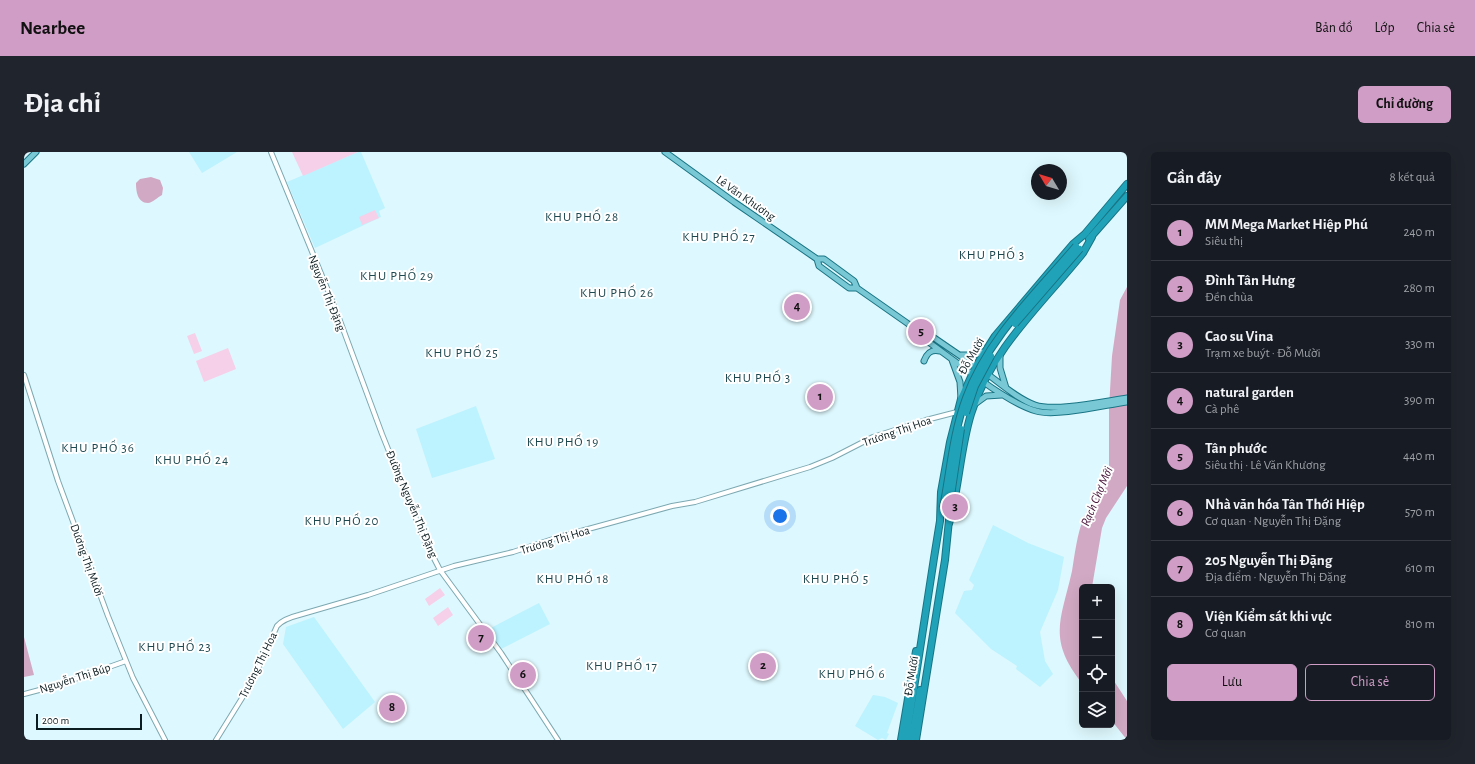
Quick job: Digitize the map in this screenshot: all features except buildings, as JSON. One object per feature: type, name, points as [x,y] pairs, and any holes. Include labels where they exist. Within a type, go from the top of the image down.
[{"type":"highway","name":"Đỗ Mười","points":[[906,740],[940,521],[941,492],[957,412],[967,385],[983,354],[1000,330],[1036,286],[1073,244],[1086,233],[1127,184]]},
{"type":"highway","name":"Đỗ Mười","points":[[916,740],[941,560],[946,544],[953,509],[964,444],[979,391],[993,363],[1001,351],[1083,253],[1092,237],[1127,196]]},
{"type":"highway","name":"Đỗ Mười","points":[[1078,248],[1086,233]]},
{"type":"highway","name":"Đỗ Mười","points":[[1078,248],[1092,237]]},
{"type":"highway","points":[[946,508],[963,420],[970,398],[981,374],[994,351],[1008,332],[1078,248]]},
{"type":"highway","points":[[983,354],[993,363]]},
{"type":"highway","points":[[967,385],[979,391]]},
{"type":"highway","name":"Đỗ Mười","points":[[940,521],[946,508]]},
{"type":"highway","name":"Đỗ Mười","points":[[946,508],[949,524]]},
{"type":"highway","name":"Đỗ Mười","points":[[901,740],[926,589],[931,564],[934,558]]},
{"type":"highway","name":"Đỗ Mười","points":[[912,740],[927,664]]},
{"type":"main road","points":[[24,164],[36,152]]},
{"type":"main road","name":"Lê Văn Khương","points":[[665,152],[817,259],[824,259],[854,281],[857,288],[922,334],[923,338],[983,382],[1003,395],[1035,411],[1042,409]]},
{"type":"main road","name":"Lê Văn Khương","points":[[817,259],[819,266],[849,288],[857,288]]},
{"type":"main road","name":"Lê Văn Khương","points":[[922,334],[927,333],[1007,389],[1042,409]]},
{"type":"main road","points":[[924,360],[931,351],[941,351]]},
{"type":"main road","points":[[1001,351],[1000,368],[1007,389]]},
{"type":"main road","points":[[958,354],[983,354]]},
{"type":"main road","points":[[952,359],[960,382],[962,399]]},
{"type":"main road","points":[[974,405],[986,396],[1003,395]]},
{"type":"main road","points":[[1042,409],[1054,413],[1127,398]]},
{"type":"main road","points":[[1099,404],[1127,402]]},
{"type":"street","name":"Nguyễn Thị Đặng","points":[[271,152],[336,310],[382,434]]},
{"type":"street","name":"Dương Thị Mười","points":[[24,374],[58,482],[108,616],[140,692],[165,740]]},
{"type":"street","name":"Trương Thị Hoa","points":[[216,740],[252,682],[279,623],[298,614],[376,593],[440,570],[513,552],[559,537],[672,506],[695,502],[810,467],[873,437],[957,412]]},
{"type":"street","name":"Đường Nguyễn Thị Đặng","points":[[382,434],[425,541],[440,570],[472,611],[558,740]]},
{"type":"street","name":"Nguyễn Thị Búp","points":[[24,694],[58,685],[126,661]]},
{"type":"shaded area","points":[[189,152],[237,152],[202,173]]},
{"type":"shaded area","points":[[292,152],[358,152],[303,176]]},
{"type":"shaded area","points":[[361,152],[385,208],[379,211],[381,217],[315,248],[287,182]]},
{"type":"shaded area","points":[[151,177],[160,180],[163,188],[162,195],[148,203],[139,199],[136,183],[140,179]]},
{"type":"shaded area","points":[[375,210],[379,218],[362,225],[359,217]]},
{"type":"shaded area","name":"Rạch Chợ Mới","points":[[1127,287],[1127,486],[1106,518],[1102,528],[1093,584],[1079,584],[1079,679],[1071,668],[1064,654],[1060,629],[1061,616],[1072,571],[1076,544],[1084,517],[1104,486],[1109,475],[1109,408],[1112,356],[1120,300]]},
{"type":"shaded area","points":[[195,333],[202,351],[194,354],[187,336]]},
{"type":"shaded area","points":[[228,348],[236,369],[204,382],[196,361]]},
{"type":"shaded area","points":[[476,406],[495,459],[432,478],[416,429]]},
{"type":"shaded area","points":[[993,525],[1028,543],[1064,557],[1058,590],[1040,632],[1045,661],[1053,674],[1040,687],[1016,669],[1017,666],[991,649],[955,613],[964,591],[972,590],[974,585],[969,580]]},
{"type":"shaded area","points":[[440,588],[445,595],[429,606],[425,599]]},
{"type":"shaded area","points":[[539,603],[550,624],[501,649],[487,630]]},
{"type":"shaded area","points":[[448,607],[453,615],[438,626],[433,618]]},
{"type":"shaded area","points":[[314,617],[375,702],[343,729],[283,644],[286,627]]},
{"type":"shaded area","points":[[24,637],[34,675],[24,677]]},
{"type":"shaded area","points":[[1115,683],[1127,701],[1127,740],[1115,725]]},
{"type":"shaded area","points":[[873,695],[885,697],[898,703],[887,733],[889,734],[886,740],[882,738],[878,740],[855,726]]},
{"type":"place","name":"natural garden","points":[[797,307]]},
{"type":"place","name":"Tân phước","points":[[921,332]]},
{"type":"place","name":"MM Mega Market Hiệp Phú","points":[[820,397]]},
{"type":"place","name":"Cao su Vina","points":[[955,507]]},
{"type":"place","name":"205 Nguyễn Thị Đặng","points":[[481,638]]},
{"type":"place","name":"Đình Tân Hưng","points":[[763,666]]},
{"type":"place","name":"Nhà văn hóa Tân Thới Hiệp","points":[[523,675]]},
{"type":"place","name":"Viện Kiểm sát khi vực","points":[[392,708]]},
{"type":"district","name":"KHU PHỐ 28","points":[[582,216]]},
{"type":"district","name":"KHU PHỐ 27","points":[[719,236]]},
{"type":"district","name":"KHU PHỐ 3","points":[[992,254]]},
{"type":"district","name":"KHU PHỐ 29","points":[[397,275]]},
{"type":"district","name":"KHU PHỐ 26","points":[[617,292]]},
{"type":"district","name":"KHU PHỐ 25","points":[[462,352]]},
{"type":"district","name":"KHU PHỐ 3","points":[[758,377]]},
{"type":"district","name":"KHU PHỐ 19","points":[[563,441]]},
{"type":"district","name":"KHU PHỐ 36","points":[[98,447]]},
{"type":"district","name":"KHU PHỐ 24","points":[[192,459]]},
{"type":"district","name":"KHU PHỐ 20","points":[[342,520]]},
{"type":"district","name":"KHU PHỐ 18","points":[[573,578]]},
{"type":"district","name":"KHU PHỐ 5","points":[[836,578]]},
{"type":"district","name":"KHU PHỐ 23","points":[[175,646]]},
{"type":"district","name":"KHU PHỐ 17","points":[[622,665]]},
{"type":"district","name":"KHU PHỐ 6","points":[[852,673]]}]
